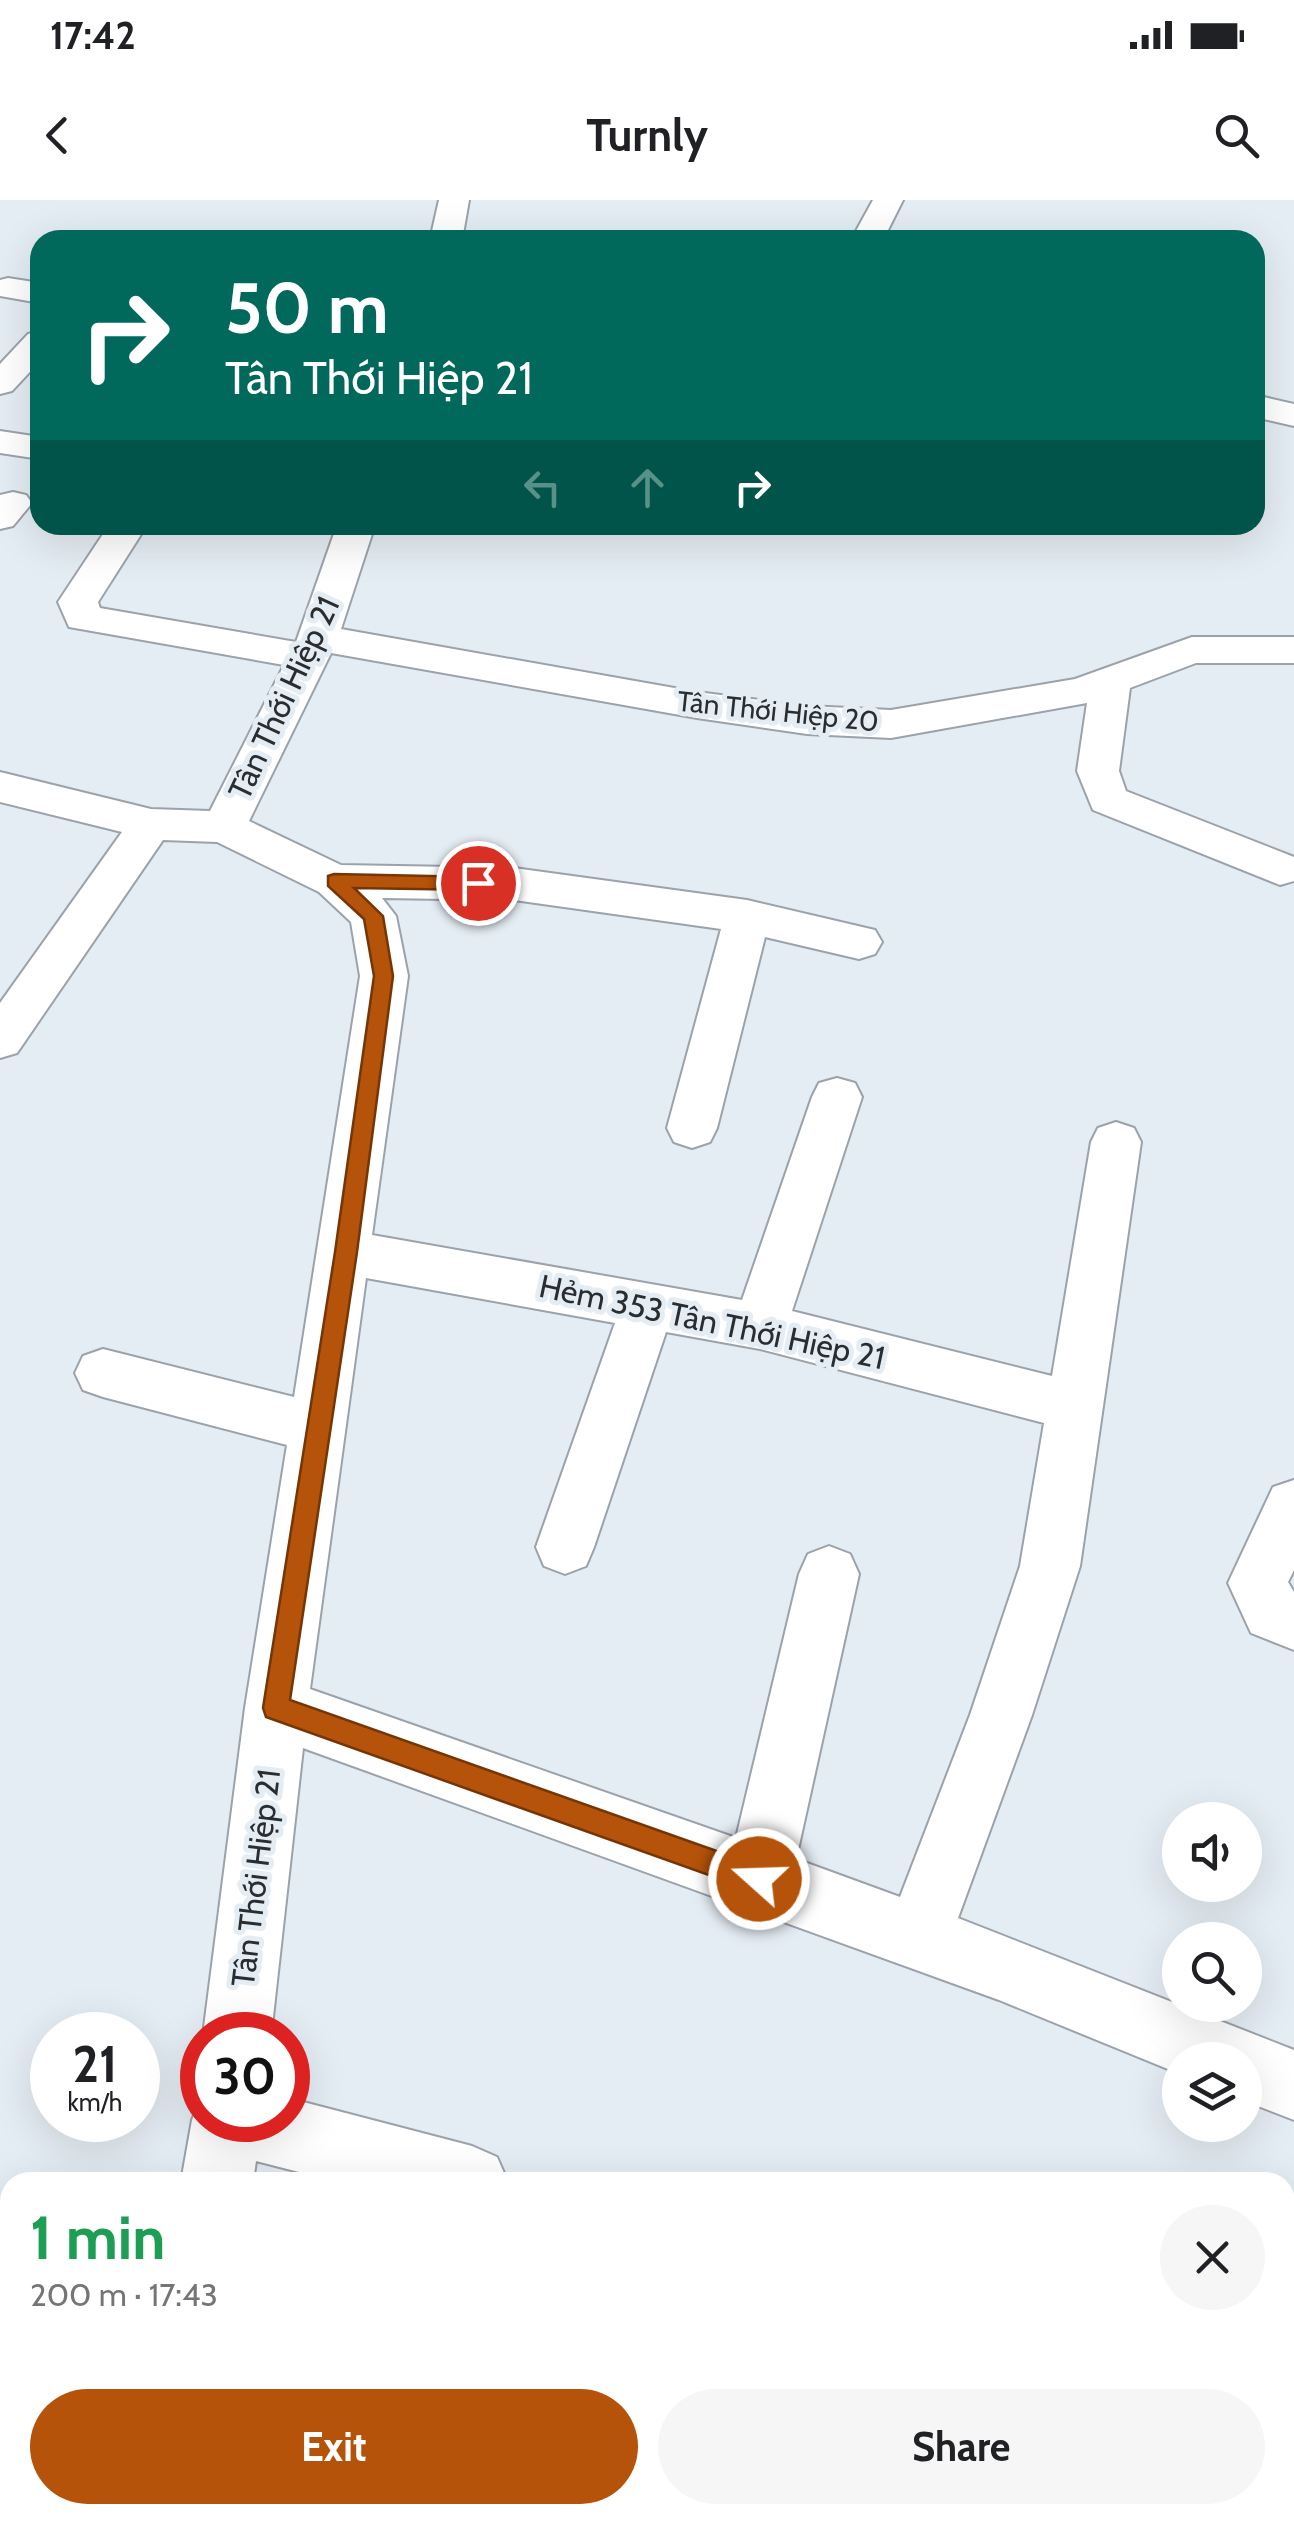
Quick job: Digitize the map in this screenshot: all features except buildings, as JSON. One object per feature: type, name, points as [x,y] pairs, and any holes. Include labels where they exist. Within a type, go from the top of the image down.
[{"type":"street","points":[[446,230],[448,200]]},
{"type":"street","points":[[872,230],[888,200]]},
{"type":"street","points":[[0,384],[30,352]]},
{"type":"street","points":[[1265,408],[1294,415]]},
{"type":"street","points":[[0,442],[30,446]]},
{"type":"street","name":"Tân Thới Hiệp 20","points":[[122,535],[78,602],[83,618],[312,647],[807,720],[908,722],[1082,691],[1192,650],[1294,650]]},
{"type":"street","name":"Tân Thới Hiệp 21","points":[[241,2012],[276,1708],[384,976],[374,916],[334,881],[224,826],[312,647],[352,535]]},
{"type":"street","points":[[1110,680],[1098,771],[1108,800],[1280,869]]},
{"type":"street","points":[[0,787],[152,824],[224,826]]},
{"type":"street","points":[[0,1040],[152,824]]},
{"type":"street","points":[[334,881],[514,884],[747,916],[859,942]]},
{"type":"street","points":[[692,1128],[747,916]]},
{"type":"street","points":[[760,1326],[836,1097]]},
{"type":"street","points":[[918,1936],[1050,1566],[1116,1142]]},
{"type":"street","name":"Hẻm 353 Tân Thới Hiệp 21","points":[[346,1252],[760,1326],[1075,1406]]},
{"type":"street","points":[[566,1547],[648,1306]]},
{"type":"street","points":[[103,1373],[320,1428]]},
{"type":"street","points":[[1294,1506],[1258,1583],[1272,1613],[1294,1620]]},
{"type":"street","points":[[759,1879],[829,1574]]},
{"type":"street","points":[[276,1708],[918,1936],[1186,2042]]},
{"type":"street","points":[[1262,2073],[1294,2086]]},
{"type":"street","points":[[310,2140],[433,2172]]},
{"type":"street","points":[[219,2172],[226,2142]]},
{"type":"route","points":[[478,883],[334,881],[374,916],[384,976],[276,1708],[759,1879]]}]
